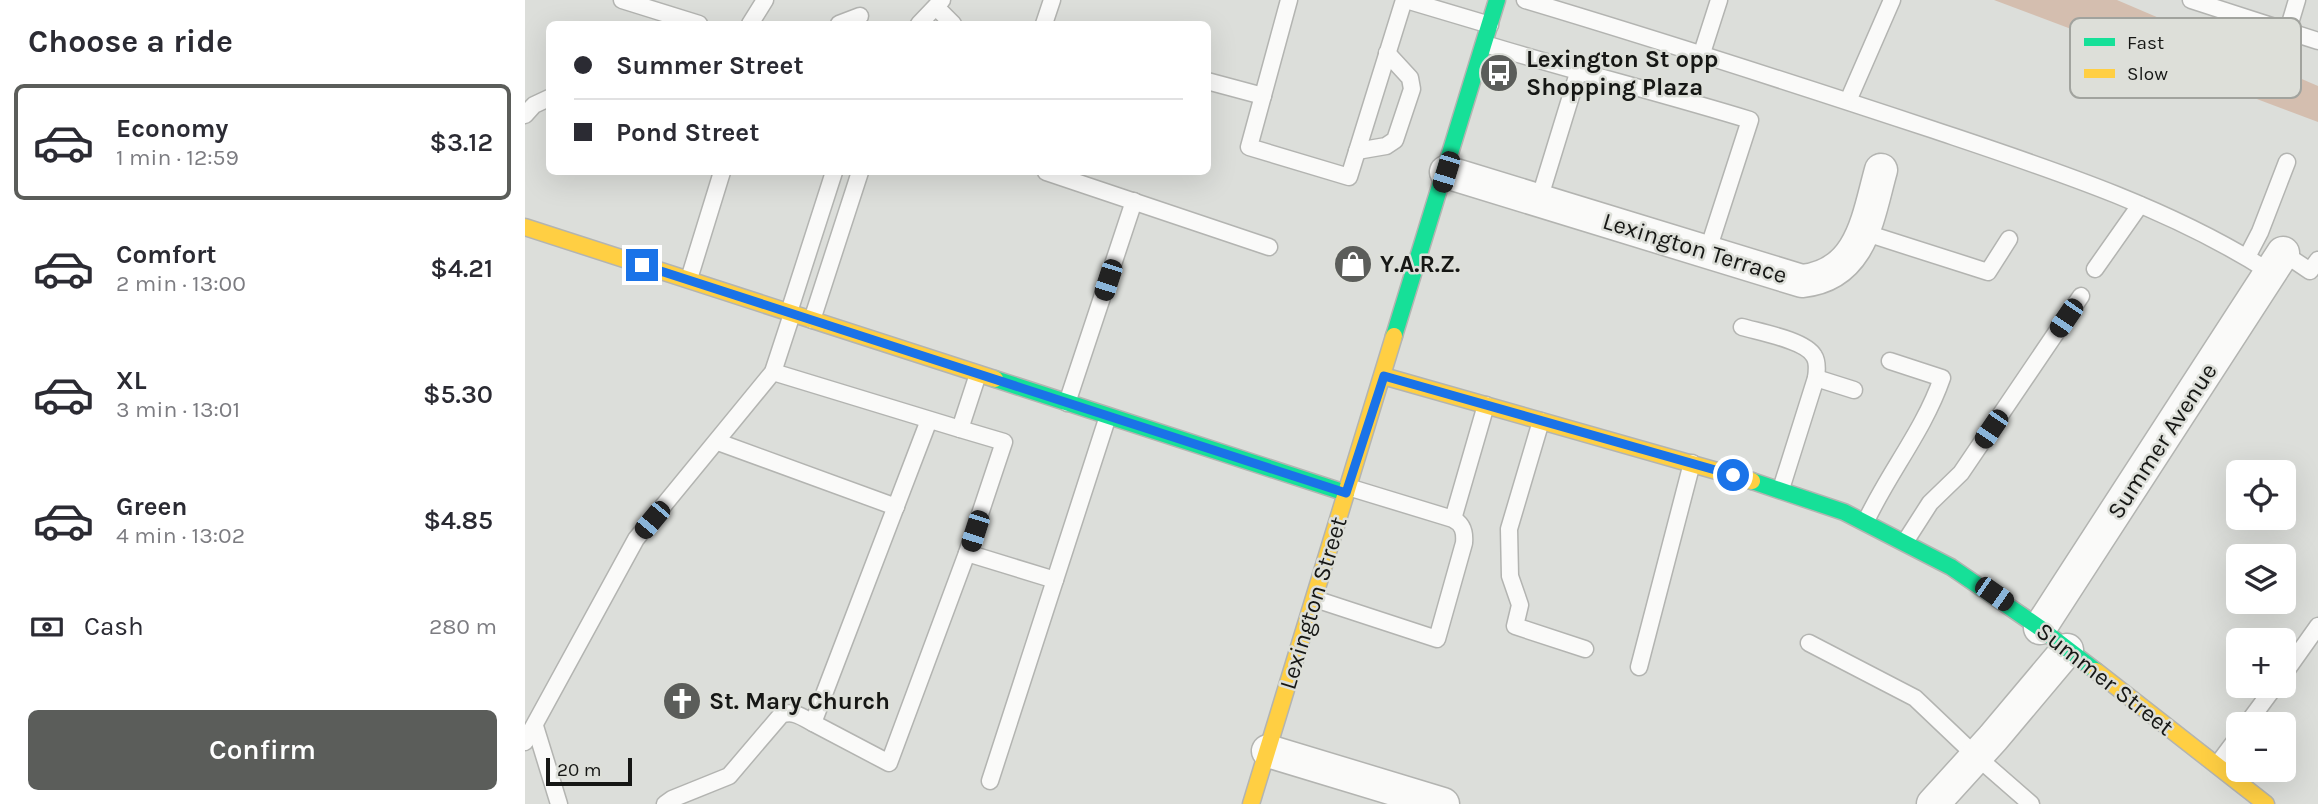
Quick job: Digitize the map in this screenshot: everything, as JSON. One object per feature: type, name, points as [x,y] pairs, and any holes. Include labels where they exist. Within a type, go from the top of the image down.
[{"type":"street","name":"Lexington Street","points":[[1251,804],[1497,0]]},
{"type":"street","name":"Lexington Terrace","points":[[1446,172],[1791,279],[1813,280],[1835,269],[1853,254],[1863,232],[1881,170]]},
{"type":"street","points":[[525,227],[1067,403],[1347,490]]},
{"type":"street","name":"Summer Avenue","points":[[2040,628],[2267,261]]},
{"type":"street","name":"Summer Street","points":[[1384,376],[1781,489],[1866,521],[1972,580],[2040,628],[2266,804]]},
{"type":"street","points":[[1933,804],[2067,650]]},
{"type":"street","points":[[1268,751],[1443,804]]},
{"type":"lane","points":[[622,0],[689,21]]},
{"type":"lane","points":[[752,21],[765,0]]},
{"type":"lane","points":[[1045,21],[1052,0]]},
{"type":"lane","points":[[1289,0],[1248,147],[1349,177],[1405,0],[1490,25]]},
{"type":"lane","points":[[1525,0],[1702,53],[1991,149],[2140,205],[2267,261],[2310,271],[2318,260]]},
{"type":"lane","points":[[1702,53],[1719,0]]},
{"type":"lane","points":[[1848,101],[1892,0]]},
{"type":"lane","points":[[2191,0],[2249,18]]},
{"type":"lane","points":[[2292,18],[2297,0]]},
{"type":"lane","points":[[922,21],[939,4],[951,21]]},
{"type":"lane","points":[[847,21],[860,16]]},
{"type":"lane","points":[[2301,35],[2318,41]]},
{"type":"lane","points":[[1485,44],[1578,73],[1640,86],[1750,120],[1707,253]]},
{"type":"lane","points":[[1357,151],[1386,146],[1395,140],[1412,89],[1410,78],[1387,53]]},
{"type":"lane","points":[[1539,200],[1578,73]]},
{"type":"lane","points":[[1211,82],[1263,96]]},
{"type":"lane","points":[[525,115],[534,105],[546,99]]},
{"type":"lane","points":[[2267,261],[2260,232],[2287,162]]},
{"type":"lane","points":[[688,280],[721,175]]},
{"type":"lane","points":[[525,743],[636,539],[773,372],[833,175]]},
{"type":"lane","points":[[812,320],[859,175]]},
{"type":"lane","points":[[1055,175],[1269,247]]},
{"type":"lane","points":[[1094,188],[1098,175]]},
{"type":"lane","points":[[1067,403],[1134,201]]},
{"type":"lane","points":[[2095,269],[2140,205]]},
{"type":"lane","points":[[1863,232],[1988,272],[2009,239]]},
{"type":"lane","points":[[1905,542],[1930,503],[1961,473],[2081,296]]},
{"type":"lane","points":[[1742,327],[1795,342],[1809,350],[1816,362],[1816,378],[1781,489]]},
{"type":"lane","points":[[1866,521],[1926,418],[1942,378],[1890,360]]},
{"type":"lane","points":[[665,804],[729,776],[781,715],[791,713],[889,763],[967,553],[1004,442],[773,372]]},
{"type":"lane","points":[[960,429],[978,374]]},
{"type":"lane","points":[[1816,378],[1854,390]]},
{"type":"lane","points":[[1453,519],[1486,405]]},
{"type":"lane","points":[[990,781],[1108,416]]},
{"type":"lane","points":[[813,723],[929,420]]},
{"type":"lane","points":[[1541,421],[1509,529],[1510,576],[1520,605],[1515,625],[1585,649]]},
{"type":"lane","points":[[718,442],[896,507]]},
{"type":"lane","points":[[1639,667],[1692,463]]},
{"type":"lane","points":[[1315,599],[1437,639],[1464,538],[1463,527],[1453,519],[1347,490]]},
{"type":"lane","points":[[967,553],[1055,580]]},
{"type":"lane","points":[[2296,657],[2318,626]]},
{"type":"lane","points":[[1809,643],[1915,698],[1976,757],[2031,804]]},
{"type":"lane","points":[[535,726],[559,804]]},
{"type":"lane","points":[[2217,765],[2226,753]]},
{"type":"shaded area","points":[[1994,0],[2117,0],[2159,18],[2070,18],[2070,29]]},
{"type":"shaded area","points":[[2301,79],[2318,86],[2318,122],[2254,98],[2301,98]]},
{"type":"traffic: fast","points":[[1394,336],[1497,0]]},
{"type":"traffic: fast","points":[[995,379],[1346,493]]},
{"type":"traffic: fast","points":[[1752,481],[1844,512],[1951,567],[2040,628],[2096,671]]},
{"type":"traffic: slow","points":[[525,227],[995,379]]},
{"type":"traffic: slow","points":[[1251,804],[1394,336]]},
{"type":"traffic: slow","points":[[1383,376],[1752,481]]},
{"type":"traffic: slow","points":[[2096,671],[2266,804]]},
{"type":"place","name":"Lexington St opp Shopping Plaza","points":[[1499,73]]},
{"type":"place","name":"Y.A.R.Z.","points":[[1353,264]]},
{"type":"place","name":"St. Mary Church","points":[[682,701]]},
{"type":"route","points":[[642,265],[1346,493],[1384,376],[1733,475]]}]
